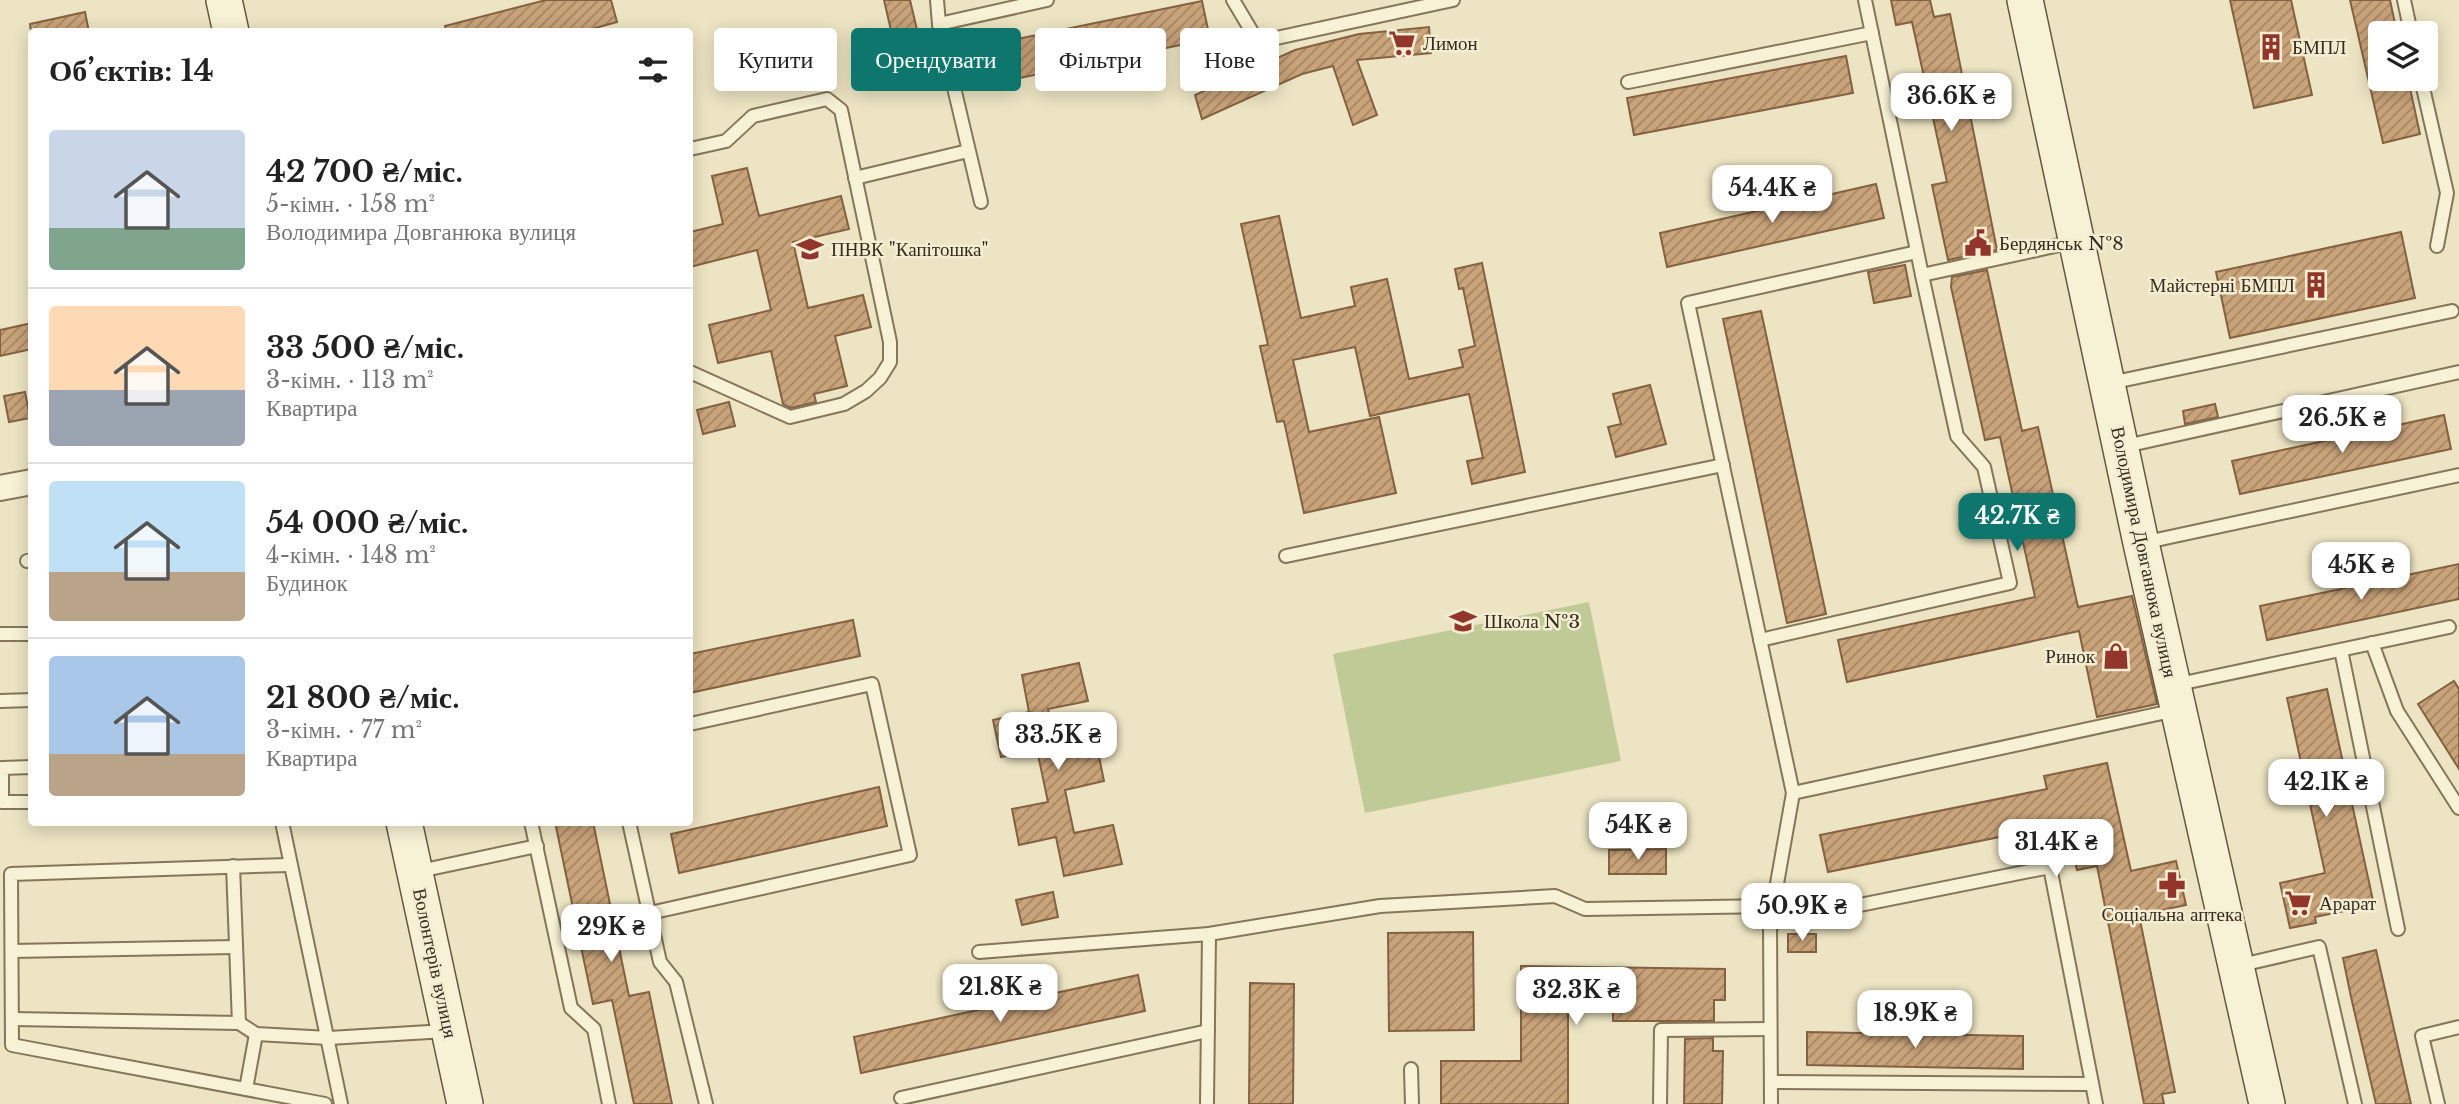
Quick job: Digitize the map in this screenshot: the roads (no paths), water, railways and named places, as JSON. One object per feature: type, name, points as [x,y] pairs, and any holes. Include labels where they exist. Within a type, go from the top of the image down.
[{"type":"main road","points":[[224,0],[230,28]]},
{"type":"main road","name":"Володимира Довганюка вулиця","points":[[2025,0],[2141,543],[2267,1104]]},
{"type":"main road","name":"Волонтерів вулиця","points":[[405,826],[465,1104]]},
{"type":"street","points":[[0,488],[28,483]]},
{"type":"lane","points":[[937,0],[939,24],[981,202]]},
{"type":"lane","points":[[939,24],[1047,0]]},
{"type":"lane","points":[[1233,0],[1258,42],[1452,0]]},
{"type":"lane","points":[[1760,640],[2010,583],[1984,467],[1957,436],[1865,0]]},
{"type":"lane","points":[[2403,0],[2408,21]]},
{"type":"lane","points":[[1628,82],[1871,33]]},
{"type":"lane","points":[[2424,91],[2446,193],[2437,246]]},
{"type":"lane","points":[[693,148],[726,141],[753,116],[827,99],[841,110],[890,342],[890,362],[880,378],[844,404],[790,417],[693,373]]},
{"type":"lane","points":[[855,178],[968,151]]},
{"type":"lane","points":[[1922,275],[2077,241]]},
{"type":"lane","points":[[1771,1104],[1770,923],[1793,793],[1688,303],[1917,252]]},
{"type":"lane","points":[[2107,384],[2452,311]]},
{"type":"lane","points":[[2121,447],[2459,372]]},
{"type":"lane","points":[[1286,556],[1723,465]]},
{"type":"lane","points":[[2141,543],[2459,475]]},
{"type":"lane","points":[[1793,793],[2176,697],[2341,650],[2449,627]]},
{"type":"lane","points":[[0,634],[28,634]]},
{"type":"lane","points":[[2372,643],[2397,711],[2459,808]]},
{"type":"lane","points":[[2341,650],[2398,929]]},
{"type":"lane","points":[[650,913],[910,855],[872,684],[693,723]]},
{"type":"lane","points":[[0,701],[28,700]]},
{"type":"lane","points":[[28,767],[2,768],[2,802],[28,802]]},
{"type":"lane","points":[[283,826],[288,865],[329,1038],[341,1104]]},
{"type":"lane","points":[[532,826],[571,1008],[594,1029],[609,1104]]},
{"type":"lane","points":[[630,826],[660,962],[676,982],[706,1104]]},
{"type":"lane","points":[[415,872],[537,846]]},
{"type":"lane","points":[[288,865],[11,874],[12,1045],[325,1104]]},
{"type":"lane","points":[[233,866],[239,1023]]},
{"type":"lane","points":[[1770,923],[2050,867],[2096,1104]]},
{"type":"lane","points":[[979,952],[1209,934],[1380,906],[1555,896],[1585,909],[1773,905]]},
{"type":"lane","points":[[1207,1104],[1209,934]]},
{"type":"lane","points":[[12,951],[235,947]]},
{"type":"lane","points":[[2237,966],[2319,947],[2355,1104]]},
{"type":"lane","points":[[13,1019],[239,1023],[257,1034],[329,1038],[450,1031]]},
{"type":"lane","points":[[2438,1104],[2422,1036],[2459,1027]]},
{"type":"lane","points":[[1660,1104],[1661,1030],[1770,1029]]},
{"type":"lane","points":[[901,1098],[1208,1031]]},
{"type":"lane","points":[[246,1089],[257,1034]]},
{"type":"lane","points":[[1411,1069],[1412,1104]]},
{"type":"lane","points":[[1771,1082],[2092,1084]]},
{"type":"place","name":"Лимон","points":[[1402,43]]},
{"type":"place","name":"БМПЛ","points":[[2271,47]]},
{"type":"place","name":"Бердянськ №8","points":[[1978,243]]},
{"type":"place","name":"ПНВК \"Капітошка\"","points":[[810,249]]},
{"type":"place","name":"Майстерні БМПЛ","points":[[2316,285]]},
{"type":"place","name":"Школа №3","points":[[1463,621]]},
{"type":"place","name":"Ринок","points":[[2116,656]]},
{"type":"place","name":"Соціальна аптека","points":[[2172,885]]},
{"type":"place","name":"Арарат","points":[[2298,903]]}]
